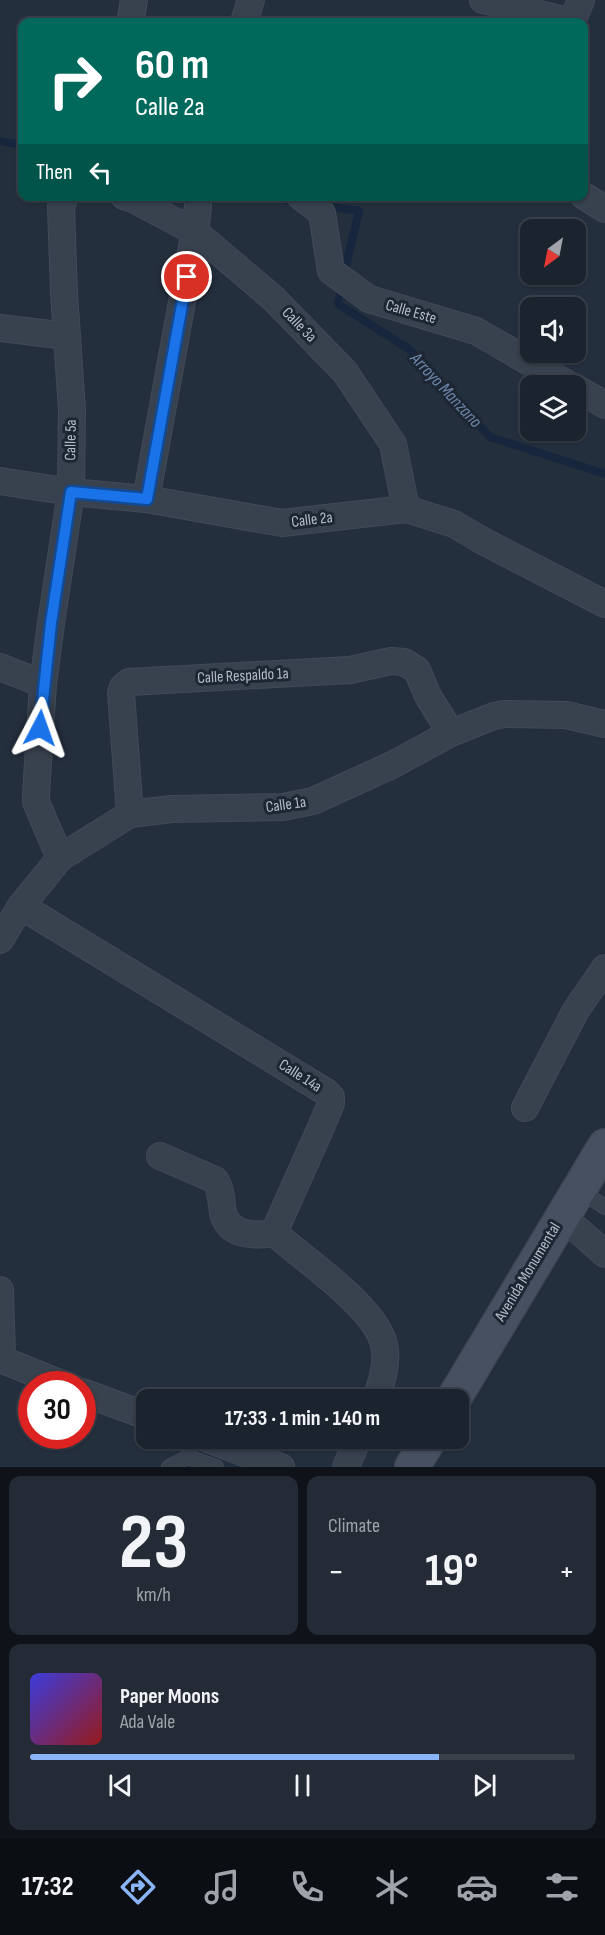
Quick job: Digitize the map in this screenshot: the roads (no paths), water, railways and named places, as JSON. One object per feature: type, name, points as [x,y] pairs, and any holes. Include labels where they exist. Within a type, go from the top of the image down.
[{"type":"main road","name":"Avenida Monumental","points":[[460,1389],[605,1146]]},
{"type":"street","points":[[131,18],[134,0]]},
{"type":"street","points":[[245,18],[251,0]]},
{"type":"street","points":[[483,0],[575,15]]},
{"type":"street","points":[[588,198],[605,209]]},
{"type":"street","name":"Calle 5a","points":[[60,858],[36,802],[44,684],[71,492],[72,410],[61,207],[63,201]]},
{"type":"street","name":"Calle 3a","points":[[137,201],[195,229],[274,299],[345,372],[393,444],[406,509]]},
{"type":"street","points":[[146,499],[198,201]]},
{"type":"street","name":"Calle Este","points":[[306,201],[322,213],[332,271],[369,299],[476,331],[552,375]]},
{"type":"street","points":[[0,328],[67,336]]},
{"type":"street","points":[[586,394],[605,405]]},
{"type":"street","name":"Calle 2a","points":[[0,482],[146,499],[282,524],[406,509],[454,524],[605,604]]},
{"type":"street","name":"Calle Respaldo 1a","points":[[130,814],[121,693],[123,687],[129,682],[350,670],[391,661],[404,662],[417,670],[428,696],[451,733]]},
{"type":"street","points":[[0,667],[44,684]]},
{"type":"street","name":"Calle 1a","points":[[0,939],[21,906],[60,858],[130,814],[172,809],[283,807],[313,801],[392,765],[451,733],[504,714],[566,715],[605,724]]},
{"type":"street","name":"Calle 14a","points":[[21,906],[331,1097],[331,1103],[322,1125],[276,1228],[277,1233]]},
{"type":"street","points":[[525,1108],[576,1010],[605,968]]},
{"type":"street","points":[[160,1156],[215,1180],[219,1187],[227,1221],[239,1231],[258,1236],[277,1233],[354,1300],[375,1322],[384,1343],[382,1377],[378,1389]]},
{"type":"street","points":[[570,1202],[605,1254]]},
{"type":"street","points":[[0,1290],[2,1356],[5,1361],[30,1371]]},
{"type":"street","points":[[96,1397],[136,1412]]},
{"type":"street","points":[[233,1449],[280,1467]]},
{"type":"street","points":[[346,1467],[353,1449]]},
{"type":"lane","points":[[570,1202],[605,1207]]},
{"type":"lane","points":[[169,1467],[188,1457],[216,1467]]},
{"type":"waterway","name":"Arroyo Manzano","points":[[0,141],[18,144]]},
{"type":"waterway","name":"Arroyo Manzano","points":[[292,201],[298,202]]},
{"type":"waterway","name":"Arroyo Manzano","points":[[324,206],[359,211],[344,274]]},
{"type":"waterway","name":"Arroyo Manzano","points":[[342,285],[338,304],[409,349],[490,437],[605,474]]}]
